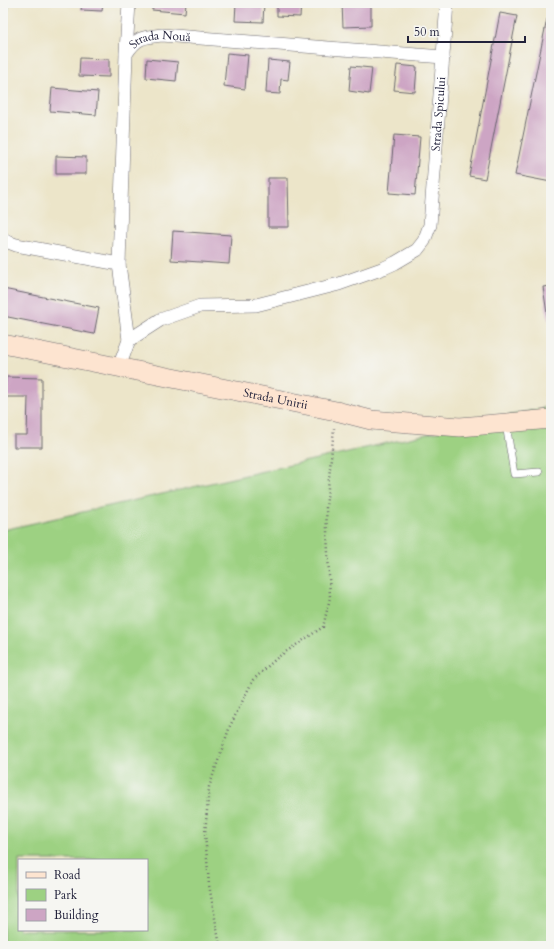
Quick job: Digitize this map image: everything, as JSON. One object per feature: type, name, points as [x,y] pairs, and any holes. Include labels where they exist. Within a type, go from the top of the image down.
[{"type":"main road","name":"Strada Unirii","points":[[3,344],[371,420],[460,427],[551,419]]},
{"type":"street","points":[[126,54],[129,3]]},
{"type":"street","name":"Strada Spicului","points":[[130,340],[160,320],[200,306],[256,305],[339,284],[384,268],[417,250],[424,241],[430,225],[447,3]]},
{"type":"street","name":"Strada Nouă","points":[[130,340],[119,264],[126,54],[134,41],[145,37],[162,35],[443,57]]},
{"type":"street","points":[[3,240],[16,245],[119,264]]},
{"type":"street","points":[[119,367],[130,340]]},
{"type":"lane","points":[[506,424],[514,474],[539,472]]},
{"type":"path","points":[[220,946],[209,885],[205,834],[210,787],[230,726],[254,680],[278,657],[323,627],[330,598],[326,508],[336,412]]},
{"type":"green space","points":[[551,406],[551,946],[3,946],[3,530]]},
{"type":"building","points":[[82,3],[103,3],[102,11],[81,10]]},
{"type":"building","points":[[152,3],[186,3],[185,13],[152,10]]},
{"type":"building","points":[[236,3],[264,3],[263,22],[235,21]]},
{"type":"building","points":[[277,3],[301,3],[300,17],[277,16]]},
{"type":"building","points":[[342,3],[371,3],[371,26],[343,27]]},
{"type":"building","points":[[500,13],[517,16],[485,179],[469,176]]},
{"type":"building","points":[[547,19],[551,20],[551,182],[515,175]]},
{"type":"building","points":[[227,53],[248,55],[245,89],[224,86]]},
{"type":"building","points":[[80,58],[109,59],[109,77],[79,76]]},
{"type":"building","points":[[147,59],[178,62],[176,81],[146,78]]},
{"type":"building","points":[[268,60],[290,62],[288,80],[281,79],[280,94],[266,93]]},
{"type":"building","points":[[397,65],[417,67],[415,92],[394,90]]},
{"type":"building","points":[[351,66],[372,68],[369,94],[349,91]]},
{"type":"building","points":[[52,88],[98,92],[96,115],[50,111]]},
{"type":"building","points":[[394,135],[420,137],[415,195],[389,193]]},
{"type":"building","points":[[56,156],[86,157],[86,174],[56,174]]},
{"type":"building","points":[[268,178],[288,178],[289,227],[268,227]]},
{"type":"building","points":[[173,231],[231,235],[229,264],[171,260]]},
{"type":"building","points":[[551,286],[551,320],[548,320],[543,287]]},
{"type":"building","points":[[3,289],[99,308],[94,334],[3,316]]},
{"type":"building","points":[[6,377],[42,378],[42,447],[14,447],[14,435],[27,435],[28,397],[5,397]]},
{"type":"waterway","points":[[3,19],[8,3]]}]
